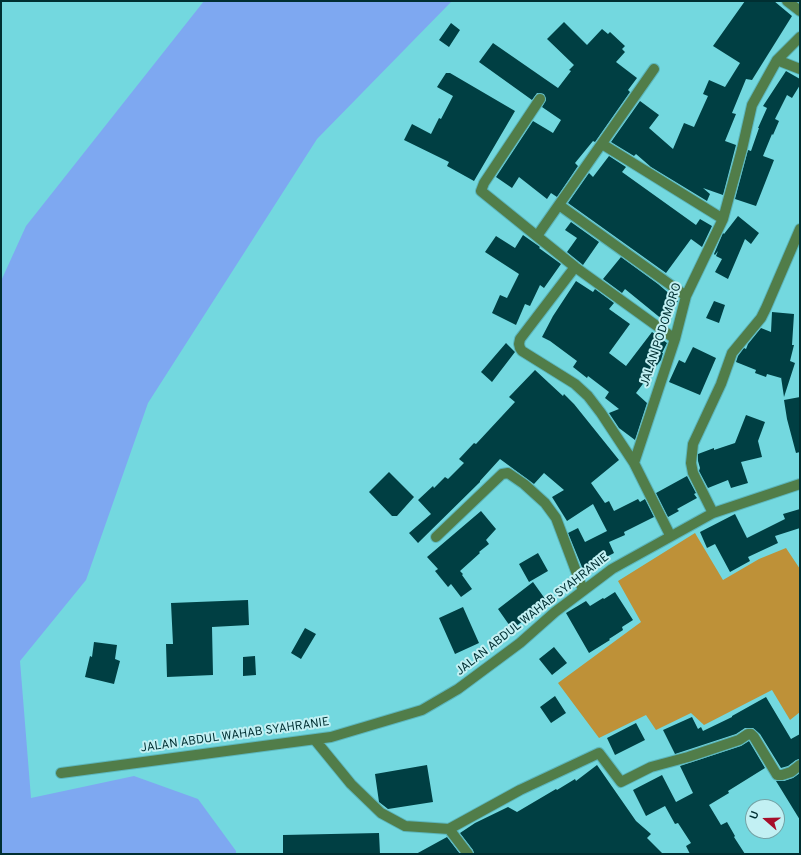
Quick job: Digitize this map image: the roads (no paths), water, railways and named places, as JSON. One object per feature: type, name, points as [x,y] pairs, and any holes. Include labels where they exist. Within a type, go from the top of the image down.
[{"type":"street","points":[[787,1],[800,11]]},
{"type":"street","name":"JALAN PODOMORO","points":[[634,463],[675,339],[686,296],[723,219],[752,105],[778,60],[800,37]]},
{"type":"street","points":[[778,60],[800,69]]},
{"type":"street","points":[[537,236],[654,69]]},
{"type":"street","points":[[540,99],[484,183],[481,191],[575,267],[675,339]]},
{"type":"street","points":[[602,144],[723,219]]},
{"type":"street","points":[[559,205],[686,296]]},
{"type":"street","points":[[713,513],[693,473],[693,444],[721,384],[732,353],[761,318],[800,229]]},
{"type":"street","points":[[575,267],[520,339],[520,348],[522,352],[575,384],[588,396],[634,463],[670,536]]},
{"type":"street","points":[[436,537],[502,474],[508,474],[524,484],[545,503],[556,518],[583,590]]},
{"type":"street","name":"JALAN ABDUL WAHAB SYAHRANIE","points":[[60,773],[315,740],[331,737],[422,710],[458,689],[520,643],[554,612],[612,569],[713,513],[800,484]]},
{"type":"street","points":[[315,740],[351,784],[381,813],[405,826],[449,829],[520,790],[599,753],[621,782],[652,767],[739,740],[750,734],[754,737],[777,775],[791,772],[800,766]]},
{"type":"street","points":[[449,829],[468,854]]},
{"type":"water","points":[[204,1],[452,1],[317,139],[148,403],[86,580],[20,661],[31,798],[134,776],[198,799],[236,851],[236,854],[1,854],[1,281],[26,226]]}]
